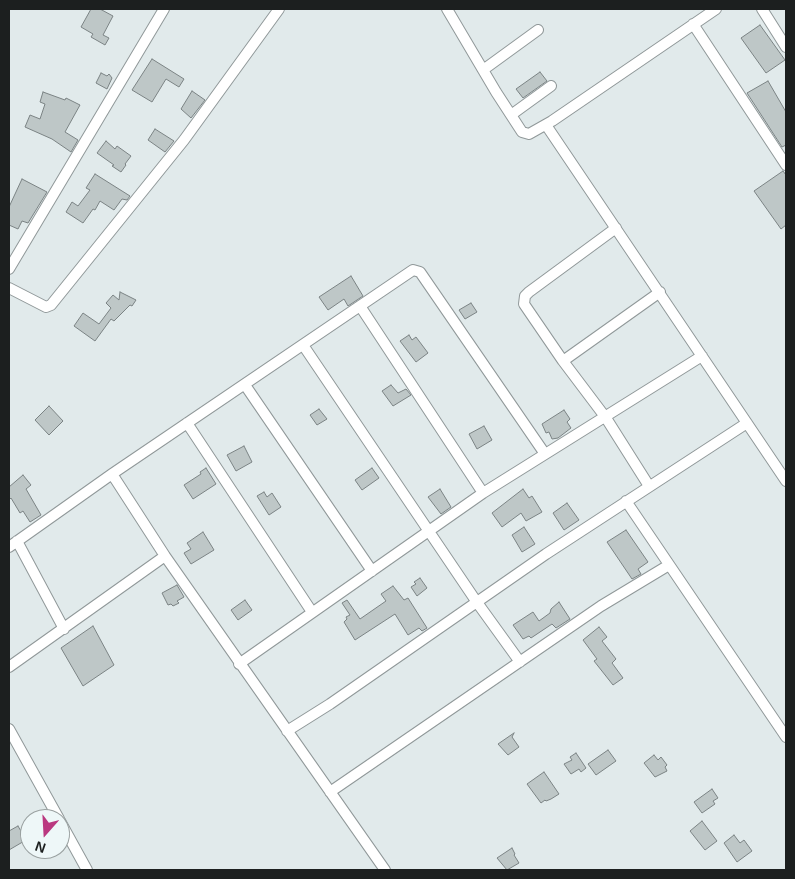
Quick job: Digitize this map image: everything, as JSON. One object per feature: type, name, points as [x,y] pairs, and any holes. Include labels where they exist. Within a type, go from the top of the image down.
[{"type":"street","points":[[9,269],[164,9]]},
{"type":"street","points":[[9,288],[46,307],[52,305],[184,140],[279,9]]},
{"type":"street","points":[[449,10],[482,70],[522,132],[532,134],[693,24],[703,12],[716,9]]},
{"type":"street","points":[[762,9],[786,47]]},
{"type":"street","points":[[693,24],[786,165]]},
{"type":"street","points":[[482,70],[538,30]]},
{"type":"street","points":[[511,114],[551,86]]},
{"type":"street","points":[[546,125],[786,481]]},
{"type":"street","points":[[616,228],[525,296],[524,304],[563,361],[606,418],[649,486]]},
{"type":"street","points":[[64,629],[13,544],[112,474],[415,269],[420,272],[545,454]]},
{"type":"street","points":[[563,361],[660,292]]},
{"type":"street","points":[[360,306],[484,493]]},
{"type":"street","points":[[303,345],[476,601],[520,662]]},
{"type":"street","points":[[239,664],[484,493],[702,356]]},
{"type":"street","points":[[245,385],[372,571]]},
{"type":"street","points":[[188,423],[312,612]]},
{"type":"street","points":[[287,731],[330,704],[476,601],[747,423]]},
{"type":"street","points":[[112,474],[165,556],[239,664],[385,870]]},
{"type":"street","points":[[626,501],[786,737]]},
{"type":"street","points":[[9,667],[165,556]]},
{"type":"street","points":[[330,792],[601,606],[669,565]]},
{"type":"street","points":[[9,729],[53,809]]},
{"type":"street","points":[[70,840],[87,870]]},
{"type":"building","points":[[91,9],[100,9],[113,16],[103,35],[109,38],[105,45],[91,37],[93,34],[81,27]]},
{"type":"building","points":[[760,25],[785,60],[766,73],[741,38]]},
{"type":"building","points":[[152,59],[184,79],[179,87],[166,79],[152,102],[132,90]]},
{"type":"building","points":[[540,72],[547,81],[523,98],[516,89]]},
{"type":"building","points":[[101,73],[107,76],[109,74],[112,78],[107,89],[96,83]]},
{"type":"building","points":[[768,81],[786,112],[786,145],[782,147],[747,93]]},
{"type":"building","points":[[192,91],[205,100],[191,118],[181,109]]},
{"type":"building","points":[[43,92],[65,100],[66,98],[80,105],[65,132],[78,140],[71,152],[52,139],[25,127],[30,115],[40,119],[45,104],[40,102]]},
{"type":"building","points":[[155,129],[174,141],[165,152],[148,140]]},
{"type":"building","points":[[106,141],[115,149],[117,146],[131,156],[121,172],[97,153]]},
{"type":"building","points":[[783,171],[786,175],[786,225],[781,229],[754,191]]},
{"type":"building","points":[[95,174],[130,196],[127,200],[122,199],[114,210],[100,201],[95,210],[93,209],[83,223],[66,212],[72,202],[78,206],[90,190],[86,188]]},
{"type":"building","points":[[22,179],[47,192],[28,223],[22,221],[18,229],[9,225],[9,207]]},
{"type":"building","points":[[351,276],[363,296],[348,306],[344,299],[328,310],[319,297]]},
{"type":"building","points":[[120,292],[136,300],[132,306],[130,305],[114,321],[111,319],[95,341],[74,326],[83,313],[99,324],[111,308],[106,303],[113,295],[119,300]]},
{"type":"building","points":[[471,303],[477,312],[465,319],[459,310]]},
{"type":"building","points":[[409,335],[412,340],[416,337],[428,353],[416,362],[400,341]]},
{"type":"building","points":[[391,385],[398,393],[406,389],[411,395],[393,406],[382,391]]},
{"type":"building","points":[[49,406],[63,421],[49,435],[35,420]]},
{"type":"building","points":[[319,409],[327,419],[317,425],[310,415]]},
{"type":"building","points":[[564,410],[570,419],[567,422],[571,428],[558,438],[552,439],[549,432],[546,433],[542,424]]},
{"type":"building","points":[[484,426],[492,440],[477,449],[469,434]]},
{"type":"building","points":[[244,446],[252,462],[236,471],[227,455]]},
{"type":"building","points":[[206,468],[216,484],[193,499],[184,485],[201,474],[200,472]]},
{"type":"building","points":[[372,468],[379,478],[362,490],[355,480]]},
{"type":"building","points":[[23,475],[31,485],[26,489],[41,515],[30,522],[23,511],[20,513],[11,498],[9,500],[9,487]]},
{"type":"building","points":[[440,489],[451,507],[441,514],[428,497]]},
{"type":"building","points":[[523,489],[529,498],[532,496],[542,512],[526,521],[521,513],[502,527],[492,513]]},
{"type":"building","points":[[264,492],[267,497],[272,493],[281,507],[269,515],[257,496]]},
{"type":"building","points":[[567,503],[579,520],[564,530],[553,513]]},
{"type":"building","points":[[524,527],[535,544],[522,552],[512,535]]},
{"type":"building","points":[[626,530],[648,562],[638,569],[641,574],[632,579],[607,542]]},
{"type":"building","points":[[203,532],[214,550],[191,564],[184,553],[191,549],[187,543]]},
{"type":"building","points":[[420,578],[427,588],[417,596],[411,587]]},
{"type":"building","points":[[177,585],[184,597],[173,606],[171,604],[168,605],[162,593]]},
{"type":"building","points":[[393,586],[404,600],[408,598],[427,628],[422,631],[419,628],[408,635],[395,614],[355,640],[344,622],[347,619],[346,617],[350,615],[342,603],[347,600],[360,619],[386,601],[381,594]]},
{"type":"building","points":[[245,600],[252,610],[238,620],[231,610]]},
{"type":"building","points":[[559,602],[570,619],[556,628],[552,624],[531,638],[529,636],[523,639],[513,625],[533,612],[539,621],[550,613],[551,609]]},
{"type":"building","points":[[93,626],[114,665],[83,686],[61,648]]},
{"type":"building","points":[[599,627],[607,637],[602,641],[616,659],[612,663],[623,678],[613,685],[594,661],[597,659],[583,640]]},
{"type":"building","points":[[514,733],[512,737],[519,747],[508,755],[498,744]]},
{"type":"building","points":[[608,750],[616,761],[596,775],[588,764]]},
{"type":"building","points":[[576,753],[586,768],[581,772],[579,769],[571,774],[564,764],[572,760],[570,757]]},
{"type":"building","points":[[654,755],[658,760],[661,757],[667,765],[665,767],[667,771],[655,777],[644,763]]},
{"type":"building","points":[[544,772],[559,794],[541,803],[527,784]]},
{"type":"building","points":[[712,789],[718,798],[713,801],[715,804],[702,813],[694,802]]},
{"type":"building","points":[[702,821],[717,841],[705,850],[690,831]]},
{"type":"building","points":[[18,826],[20,830],[20,844],[9,850],[9,831]]},
{"type":"building","points":[[734,835],[740,843],[744,840],[752,851],[737,862],[724,843]]},
{"type":"building","points":[[512,848],[519,863],[507,870],[497,858]]}]
